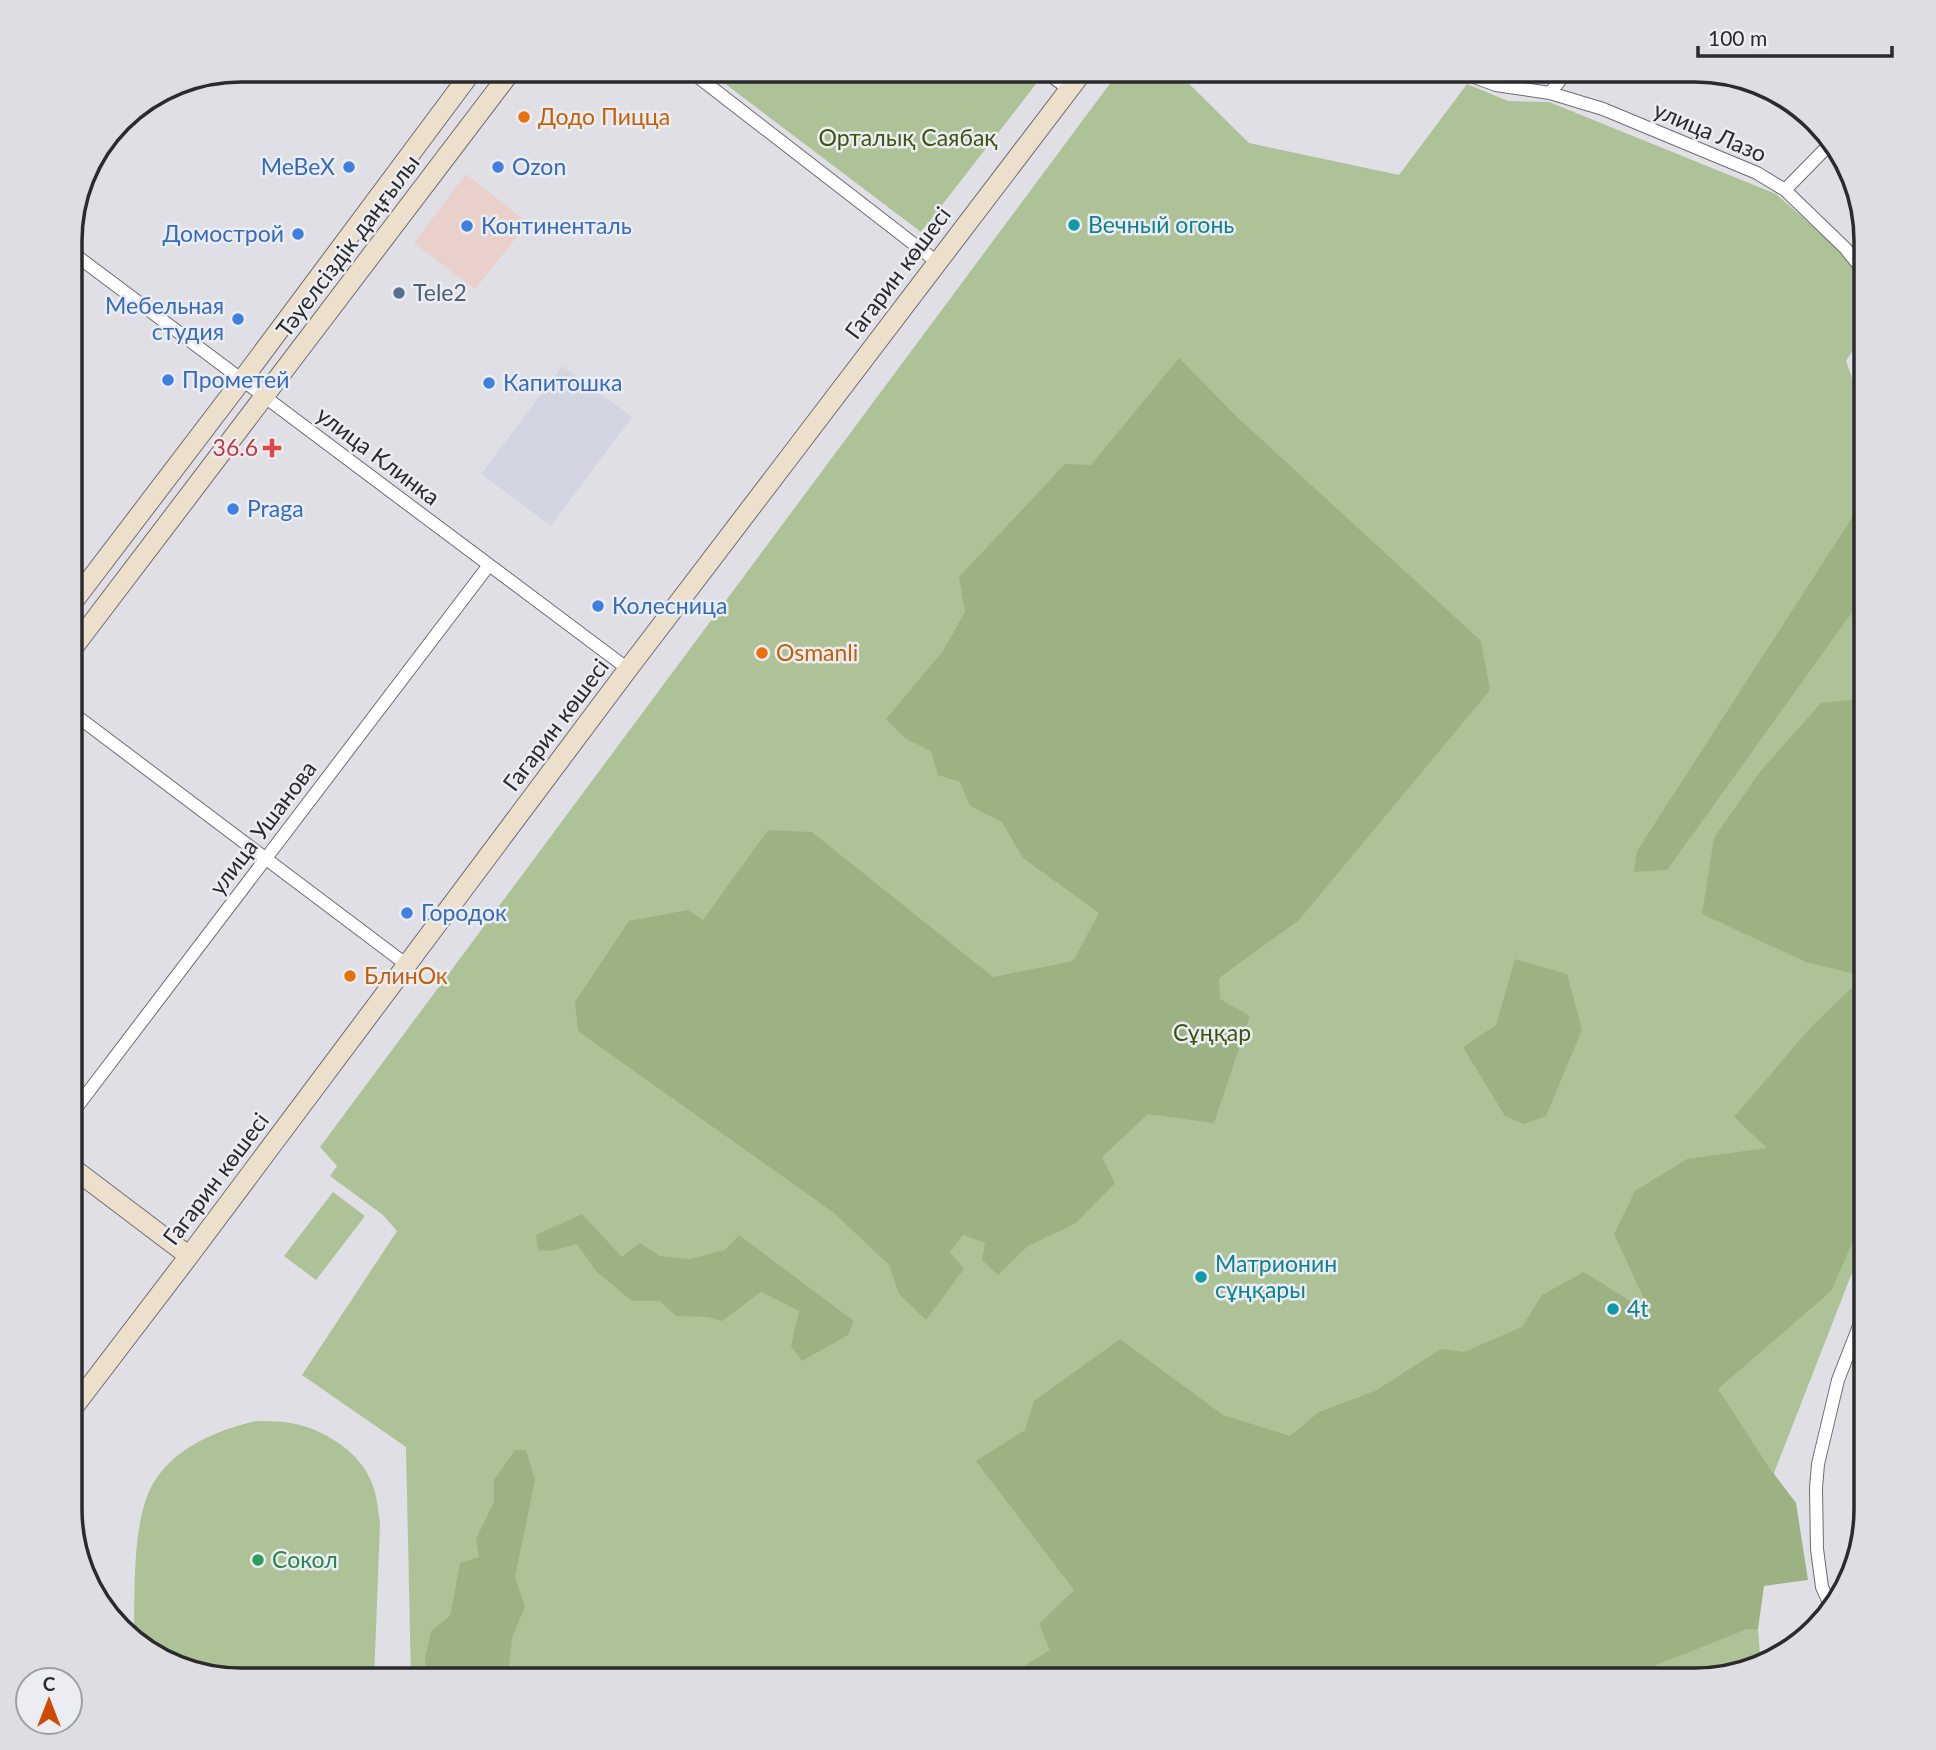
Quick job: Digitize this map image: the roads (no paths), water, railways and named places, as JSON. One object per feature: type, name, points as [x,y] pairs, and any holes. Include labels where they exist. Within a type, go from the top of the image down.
[{"type":"street","points":[[1060,82],[1069,89]]},
{"type":"street","name":"Гагарин көшесі","points":[[83,1395],[628,669],[1074,82]]},
{"type":"street","name":"улица Лазо","points":[[1488,82],[1550,93],[1603,109],[1757,173],[1785,190],[1853,258]]},
{"type":"street","points":[[1550,93],[1559,82]]},
{"type":"street","name":"Тәуелсіздік даңғылы","points":[[83,589],[463,83]]},
{"type":"street","name":"Тәуелсіздік даңғылы","points":[[83,635],[502,83]]},
{"type":"street","points":[[705,83],[937,262]]},
{"type":"street","points":[[1785,190],[1825,149]]},
{"type":"street","name":"улица Клинка","points":[[83,261],[628,669]]},
{"type":"street","name":"улица Ушанова","points":[[83,1099],[489,565]]},
{"type":"street","points":[[83,721],[407,965]]},
{"type":"street","points":[[83,1176],[189,1256]]},
{"type":"street","points":[[1827,1597],[1822,1587],[1817,1549],[1818,1464],[1838,1380],[1854,1339]]},
{"type":"place","name":"Додо Пицца","points":[[524,117]]},
{"type":"place","name":"MeBeX","points":[[349,167]]},
{"type":"place","name":"Ozon","points":[[498,167]]},
{"type":"place","name":"Вечный огонь","points":[[1074,225]]},
{"type":"place","name":"Континенталь","points":[[467,226]]},
{"type":"place","name":"Домострой","points":[[298,234]]},
{"type":"place","name":"Tele2","points":[[399,293]]},
{"type":"place","name":"Мебельная студия","points":[[238,319]]},
{"type":"place","name":"Прометей","points":[[168,380]]},
{"type":"place","name":"Капитошка","points":[[489,383]]},
{"type":"place","name":"36.6","points":[[272,448]]},
{"type":"place","name":"Praga","points":[[233,509]]},
{"type":"place","name":"Колесница","points":[[598,606]]},
{"type":"place","name":"Osmanli","points":[[762,653]]},
{"type":"place","name":"Городок","points":[[407,913]]},
{"type":"place","name":"БлинОк","points":[[350,976]]},
{"type":"place","name":"Матрионин сұңқары","points":[[1201,1277]]},
{"type":"place","name":"4t","points":[[1613,1309]]},
{"type":"place","name":"Сокол","points":[[258,1560]]},
{"type":"park label","name":"Орталық Саябақ","points":[[908,138]]},
{"type":"park label","name":"Сұңқар","points":[[1212,1033]]}]
